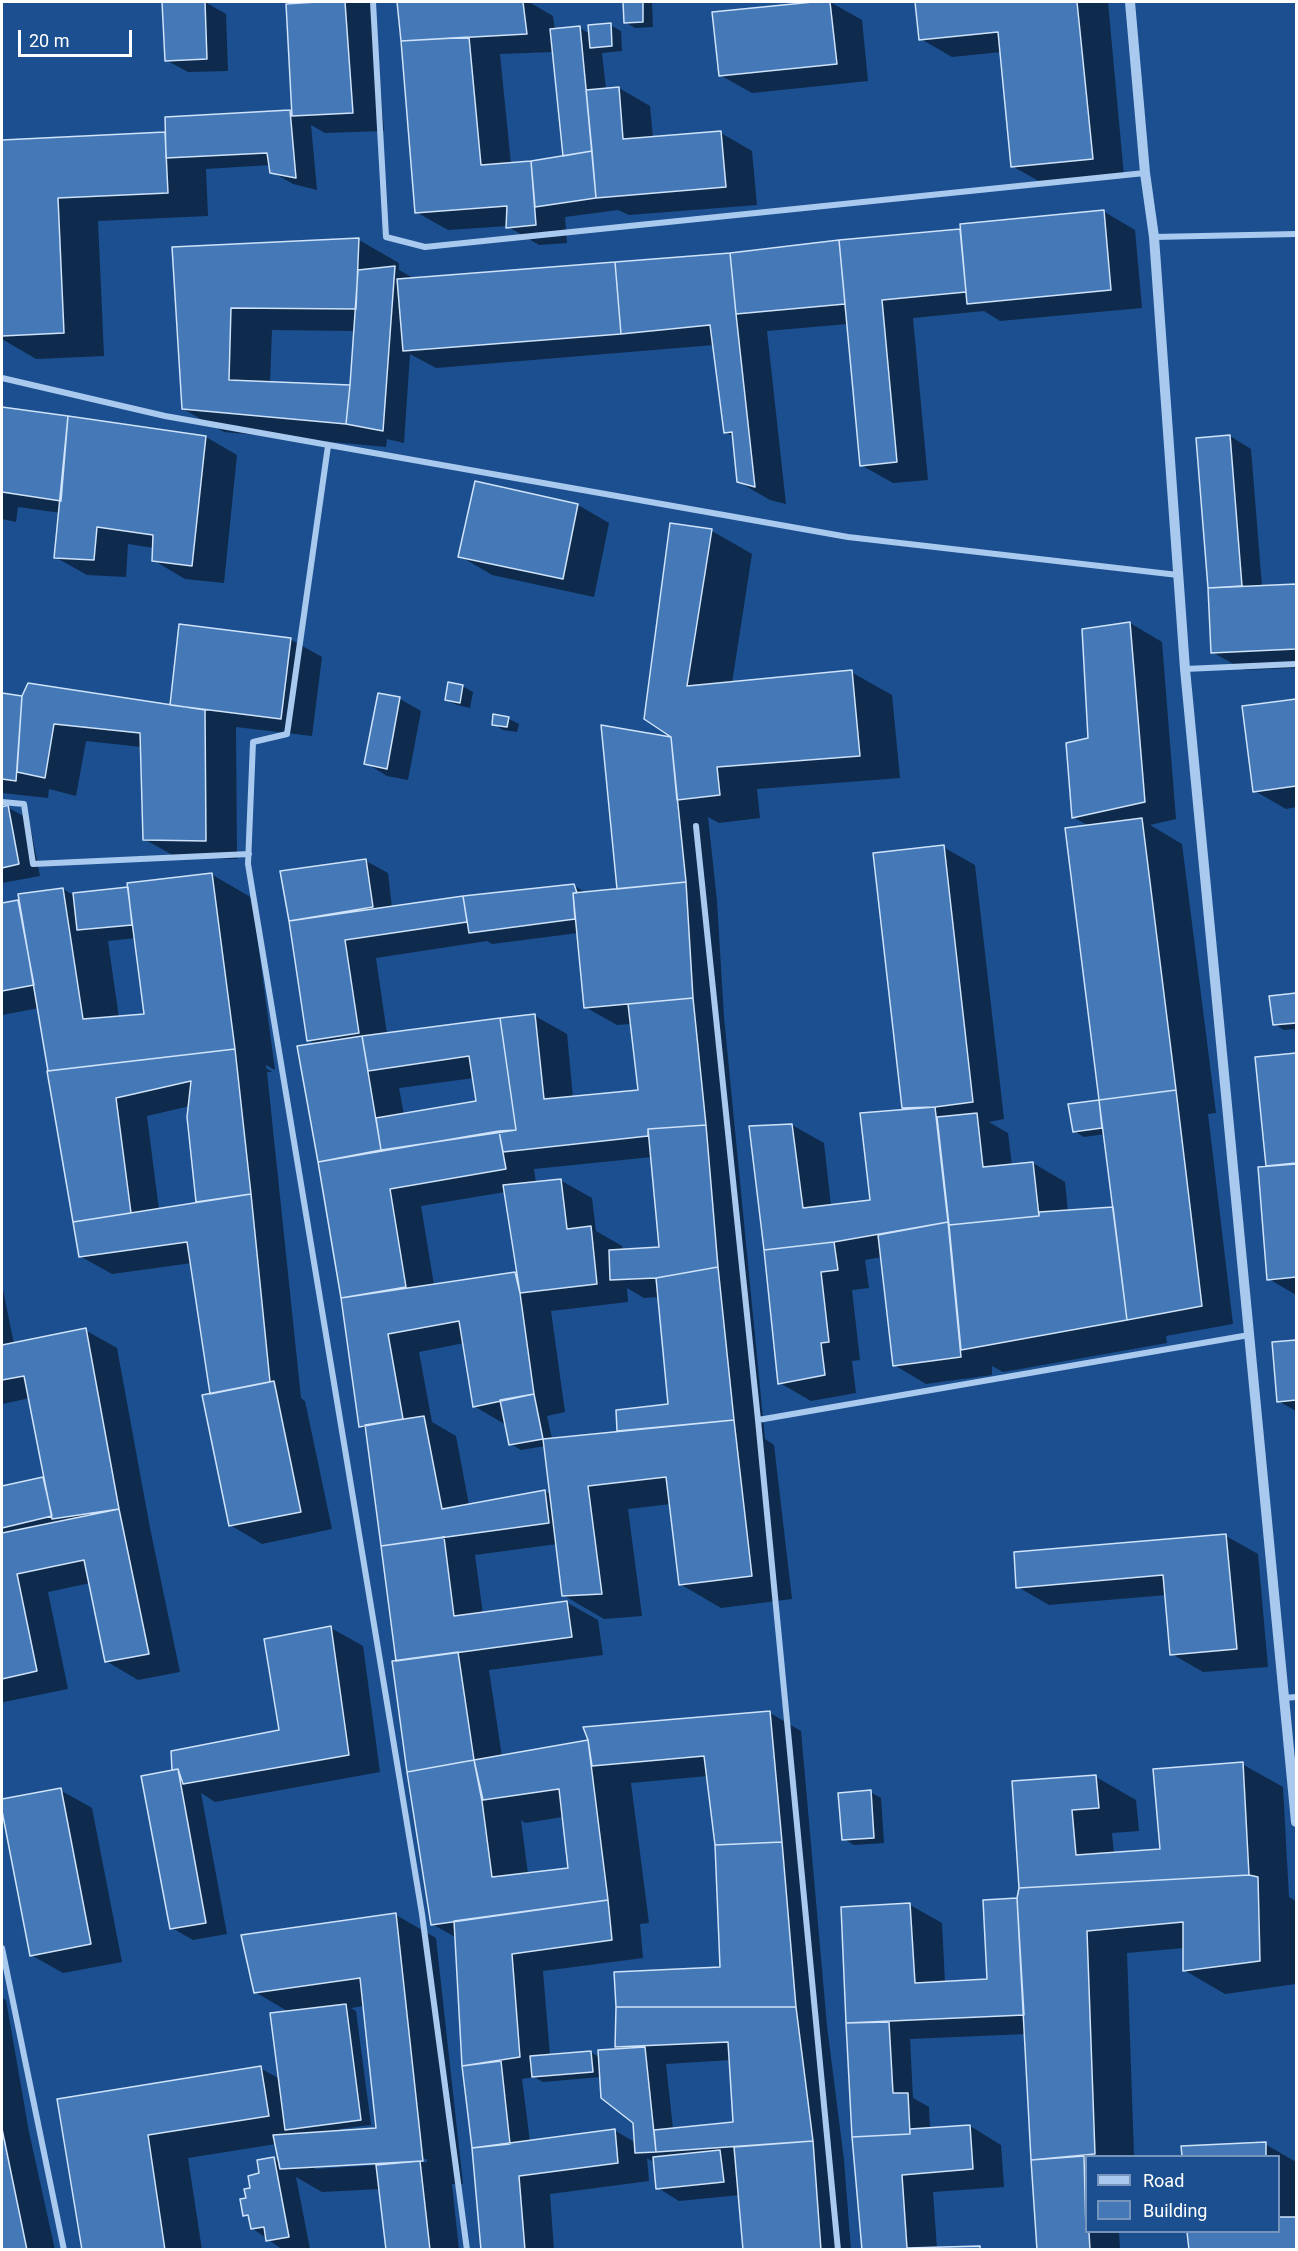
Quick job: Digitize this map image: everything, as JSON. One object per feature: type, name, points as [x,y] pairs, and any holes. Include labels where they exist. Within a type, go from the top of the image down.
[{"type":"street","points":[[373,2],[386,237],[425,247],[1145,173]]},
{"type":"street","points":[[1130,2],[1145,173],[1154,237],[1185,669],[1296,1822]]},
{"type":"street","points":[[1154,237],[1296,234]]},
{"type":"street","points":[[2,378],[165,416],[849,537],[1178,574]]},
{"type":"street","points":[[328,446],[287,734],[253,742],[248,864],[422,1914],[467,2250]]},
{"type":"street","points":[[1185,669],[1296,663]]},
{"type":"street","points":[[2,802],[24,804],[33,864],[249,854]]},
{"type":"street","points":[[696,826],[758,1420],[838,2250]]},
{"type":"street","points":[[758,1420],[1249,1335]]},
{"type":"street","points":[[1284,1698],[1296,1696]]},
{"type":"street","points":[[2,1948],[3,1965],[64,2250]]},
{"type":"building","points":[[162,2],[205,2],[207,59],[165,61]]},
{"type":"building","points":[[345,2],[353,113],[292,116],[286,4]]},
{"type":"building","points":[[397,2],[523,2],[527,34],[401,41]]},
{"type":"building","points":[[623,2],[643,2],[643,22],[624,23]]},
{"type":"building","points":[[830,2],[837,64],[719,76],[712,12]]},
{"type":"building","points":[[915,2],[1077,2],[1093,159],[1011,167],[998,32],[919,40]]},
{"type":"building","points":[[611,23],[612,46],[590,48],[588,25]]},
{"type":"building","points":[[580,26],[592,151],[563,156],[550,29]]},
{"type":"building","points":[[469,37],[481,165],[531,161],[536,225],[506,228],[507,206],[415,213],[401,41]]},
{"type":"building","points":[[619,87],[623,139],[721,131],[726,187],[596,198],[586,90]]},
{"type":"building","points":[[290,110],[296,178],[270,173],[267,153],[166,158],[165,117]]},
{"type":"building","points":[[165,132],[168,193],[58,198],[64,333],[2,336],[2,140]]},
{"type":"building","points":[[592,151],[596,198],[535,207],[531,161]]},
{"type":"building","points":[[1104,210],[1111,290],[967,304],[960,224]]},
{"type":"building","points":[[960,229],[966,292],[882,300],[897,462],[860,466],[839,240]]},
{"type":"building","points":[[359,238],[356,309],[231,308],[229,380],[350,385],[346,424],[182,409],[172,247]]},
{"type":"building","points":[[839,240],[845,304],[736,314],[730,253]]},
{"type":"building","points":[[730,253],[755,487],[737,482],[732,432],[724,433],[710,325],[621,334],[615,262]]},
{"type":"building","points":[[615,262],[621,334],[403,351],[397,279]]},
{"type":"building","points":[[395,266],[383,431],[346,424],[358,270]]},
{"type":"building","points":[[2,407],[68,416],[61,501],[2,492]]},
{"type":"building","points":[[68,416],[206,436],[192,566],[152,561],[153,535],[97,527],[94,560],[54,558]]},
{"type":"building","points":[[1230,435],[1242,586],[1208,588],[1196,438]]},
{"type":"building","points":[[475,481],[578,504],[563,579],[458,557]]},
{"type":"building","points":[[670,523],[712,529],[687,686],[852,670],[860,756],[717,767],[720,795],[677,800],[671,737],[644,719]]},
{"type":"building","points":[[1296,584],[1296,649],[1211,653],[1208,588]]},
{"type":"building","points":[[1130,622],[1145,802],[1072,818],[1066,743],[1088,738],[1082,629]]},
{"type":"building","points":[[179,624],[291,638],[281,719],[170,705]]},
{"type":"building","points":[[448,682],[463,685],[460,703],[445,700]]},
{"type":"building","points":[[28,683],[205,710],[206,841],[143,840],[140,733],[54,724],[45,778],[17,772],[22,696]]},
{"type":"building","points":[[2,693],[22,696],[16,781],[2,779]]},
{"type":"building","points":[[378,693],[400,697],[387,769],[364,764]]},
{"type":"building","points":[[1296,699],[1296,786],[1253,792],[1242,706]]},
{"type":"building","points":[[493,714],[509,717],[507,727],[492,725]]},
{"type":"building","points":[[601,725],[671,737],[686,882],[617,889]]},
{"type":"building","points":[[8,805],[19,864],[2,868],[2,807]]},
{"type":"building","points":[[1142,818],[1176,1090],[1099,1100],[1065,828]]},
{"type":"building","points":[[944,845],[973,1102],[902,1108],[873,853]]},
{"type":"building","points":[[366,859],[373,907],[289,921],[280,871]]},
{"type":"building","points":[[212,873],[235,1049],[48,1071],[18,894],[63,888],[83,1019],[144,1014],[127,883]]},
{"type":"building","points":[[686,882],[693,998],[584,1008],[573,893]]},
{"type":"building","points":[[574,884],[577,893],[573,893],[575,919],[469,933],[463,896]]},
{"type":"building","points":[[128,887],[132,925],[77,930],[73,893]]},
{"type":"building","points":[[463,896],[467,922],[345,940],[359,1033],[307,1041],[289,921]]},
{"type":"building","points":[[18,900],[34,985],[2,991],[2,903]]},
{"type":"building","points":[[1296,993],[1296,1023],[1273,1025],[1269,996]]},
{"type":"building","points":[[693,998],[706,1125],[648,1129],[648,1136],[503,1152],[499,1131],[516,1130],[500,1018],[535,1014],[544,1099],[638,1090],[628,1004]]},
{"type":"building","points":[[500,1018],[516,1130],[381,1150],[376,1118],[476,1101],[469,1056],[368,1071],[362,1036]]},
{"type":"building","points":[[362,1036],[381,1150],[318,1162],[297,1046]]},
{"type":"building","points":[[235,1049],[251,1194],[196,1202],[187,1117],[191,1081],[116,1098],[131,1213],[73,1222],[47,1071]]},
{"type":"building","points":[[1296,1053],[1296,1163],[1266,1166],[1255,1057]]},
{"type":"building","points":[[1176,1090],[1202,1306],[1127,1320],[1099,1100]]},
{"type":"building","points":[[1099,1100],[1102,1128],[1073,1132],[1068,1104]]},
{"type":"building","points":[[935,1107],[948,1222],[834,1242],[764,1250],[749,1126],[792,1124],[803,1208],[870,1200],[860,1113]]},
{"type":"building","points":[[977,1113],[983,1167],[1033,1162],[1039,1216],[949,1225],[937,1117]]},
{"type":"building","points":[[706,1125],[718,1267],[656,1278],[610,1280],[609,1250],[659,1247],[648,1129]]},
{"type":"building","points":[[499,1131],[506,1169],[390,1189],[406,1287],[341,1298],[318,1162]]},
{"type":"building","points":[[1296,1164],[1296,1277],[1267,1280],[1258,1167]]},
{"type":"building","points":[[561,1179],[567,1229],[591,1226],[597,1284],[520,1293],[503,1185]]},
{"type":"building","points":[[251,1194],[270,1382],[210,1394],[187,1242],[79,1257],[73,1222]]},
{"type":"building","points":[[1113,1207],[1127,1320],[961,1350],[949,1225],[1039,1216],[1039,1212]]},
{"type":"building","points":[[948,1222],[961,1357],[893,1366],[878,1235]]},
{"type":"building","points":[[834,1242],[838,1270],[821,1272],[829,1342],[821,1343],[825,1375],[778,1384],[764,1250]]},
{"type":"building","points":[[718,1267],[734,1420],[617,1431],[616,1410],[668,1404],[656,1278]]},
{"type":"building","points":[[515,1272],[534,1394],[473,1407],[459,1321],[388,1334],[403,1419],[359,1427],[341,1298]]},
{"type":"building","points":[[86,1328],[119,1509],[52,1519],[24,1376],[2,1380],[2,1345]]},
{"type":"building","points":[[1296,1340],[1296,1400],[1277,1402],[1272,1342]]},
{"type":"building","points":[[274,1381],[301,1512],[229,1526],[202,1395]]},
{"type":"building","points":[[534,1394],[543,1439],[509,1445],[500,1400]]},
{"type":"building","points":[[424,1416],[442,1509],[545,1490],[549,1523],[381,1546],[365,1425]]},
{"type":"building","points":[[734,1420],[752,1576],[679,1585],[666,1477],[588,1486],[602,1594],[562,1596],[543,1439]]},
{"type":"building","points":[[43,1477],[52,1516],[2,1528],[2,1486]]},
{"type":"building","points":[[119,1509],[149,1654],[105,1662],[84,1560],[17,1574],[37,1671],[2,1679],[2,1533]]},
{"type":"building","points":[[1226,1534],[1237,1649],[1170,1655],[1163,1575],[1016,1588],[1014,1552]]},
{"type":"building","points":[[444,1537],[454,1616],[567,1601],[572,1637],[396,1661],[381,1546]]},
{"type":"building","points":[[331,1626],[349,1755],[183,1784],[178,1769],[172,1770],[171,1751],[279,1730],[264,1639]]},
{"type":"building","points":[[458,1652],[474,1760],[407,1772],[392,1661]]},
{"type":"building","points":[[770,1711],[782,1842],[715,1845],[704,1756],[592,1766],[588,1740],[583,1727]]},
{"type":"building","points":[[588,1740],[608,1900],[431,1925],[407,1772],[474,1760]],"holes":[[[474,1760],[483,1800],[559,1789],[568,1868],[492,1877]]]},
{"type":"building","points":[[1243,1762],[1249,1875],[1019,1888],[1012,1781],[1096,1775],[1099,1808],[1072,1810],[1076,1855],[1160,1849],[1153,1769]]},
{"type":"building","points":[[178,1769],[206,1923],[170,1929],[141,1776]]},
{"type":"building","points":[[61,1788],[91,1944],[30,1956],[2,1811],[2,1799]]},
{"type":"building","points":[[871,1790],[874,1838],[842,1840],[838,1793]]},
{"type":"building","points":[[782,1842],[796,2007],[616,2007],[614,1972],[720,1967],[715,1845]]},
{"type":"building","points":[[1249,1875],[1258,1877],[1260,1961],[1183,1971],[1183,1922],[1087,1931],[1095,2154],[1031,2160],[1017,1898],[1019,1888]]},
{"type":"building","points":[[1017,1898],[1024,2015],[846,2023],[841,1907],[910,1903],[915,1983],[987,1979],[983,1900]]},
{"type":"building","points":[[608,1900],[612,1940],[512,1954],[520,2057],[462,2066],[454,1921]]},
{"type":"building","points":[[396,1913],[423,2161],[280,2169],[273,2135],[376,2128],[360,1978],[254,1993],[241,1935]]},
{"type":"building","points":[[346,2004],[361,2120],[285,2130],[270,2013]]},
{"type":"building","points":[[616,2007],[796,2007],[813,2141],[656,2152],[654,2130],[733,2122],[728,2042],[615,2047]]},
{"type":"building","points":[[889,2022],[893,2093],[908,2093],[910,2134],[852,2137],[846,2023]]},
{"type":"building","points":[[645,2047],[656,2152],[635,2153],[633,2123],[601,2098],[598,2050]]},
{"type":"building","points":[[591,2051],[593,2072],[532,2077],[530,2056]]},
{"type":"building","points":[[501,2061],[510,2144],[472,2148],[462,2066]]},
{"type":"building","points":[[261,2066],[269,2116],[148,2135],[165,2250],[82,2250],[57,2099]]},
{"type":"building","points":[[970,2125],[973,2169],[902,2175],[907,2248],[980,2246],[980,2250],[862,2250],[852,2137],[910,2134],[910,2129]]},
{"type":"building","points":[[2,2129],[27,2250],[2,2250]]},
{"type":"building","points":[[615,2129],[618,2163],[519,2176],[525,2250],[481,2250],[472,2148]]},
{"type":"building","points":[[813,2141],[821,2250],[743,2250],[734,2147]]},
{"type":"building","points":[[1266,2142],[1266,2155],[1182,2155],[1181,2146]]},
{"type":"building","points":[[720,2150],[724,2182],[656,2189],[653,2157]]},
{"type":"building","points":[[1084,2156],[1085,2233],[1089,2233],[1090,2250],[1037,2250],[1031,2160]]},
{"type":"building","points":[[274,2157],[289,2237],[266,2241],[264,2227],[251,2229],[248,2215],[243,2216],[240,2199],[246,2198],[244,2189],[250,2188],[248,2176],[259,2173],[257,2160]]},
{"type":"building","points":[[420,2161],[430,2250],[386,2250],[376,2165]]},
{"type":"building","points":[[1280,2217],[1296,2217],[1296,2250],[1189,2250],[1187,2233],[1280,2233]]}]
